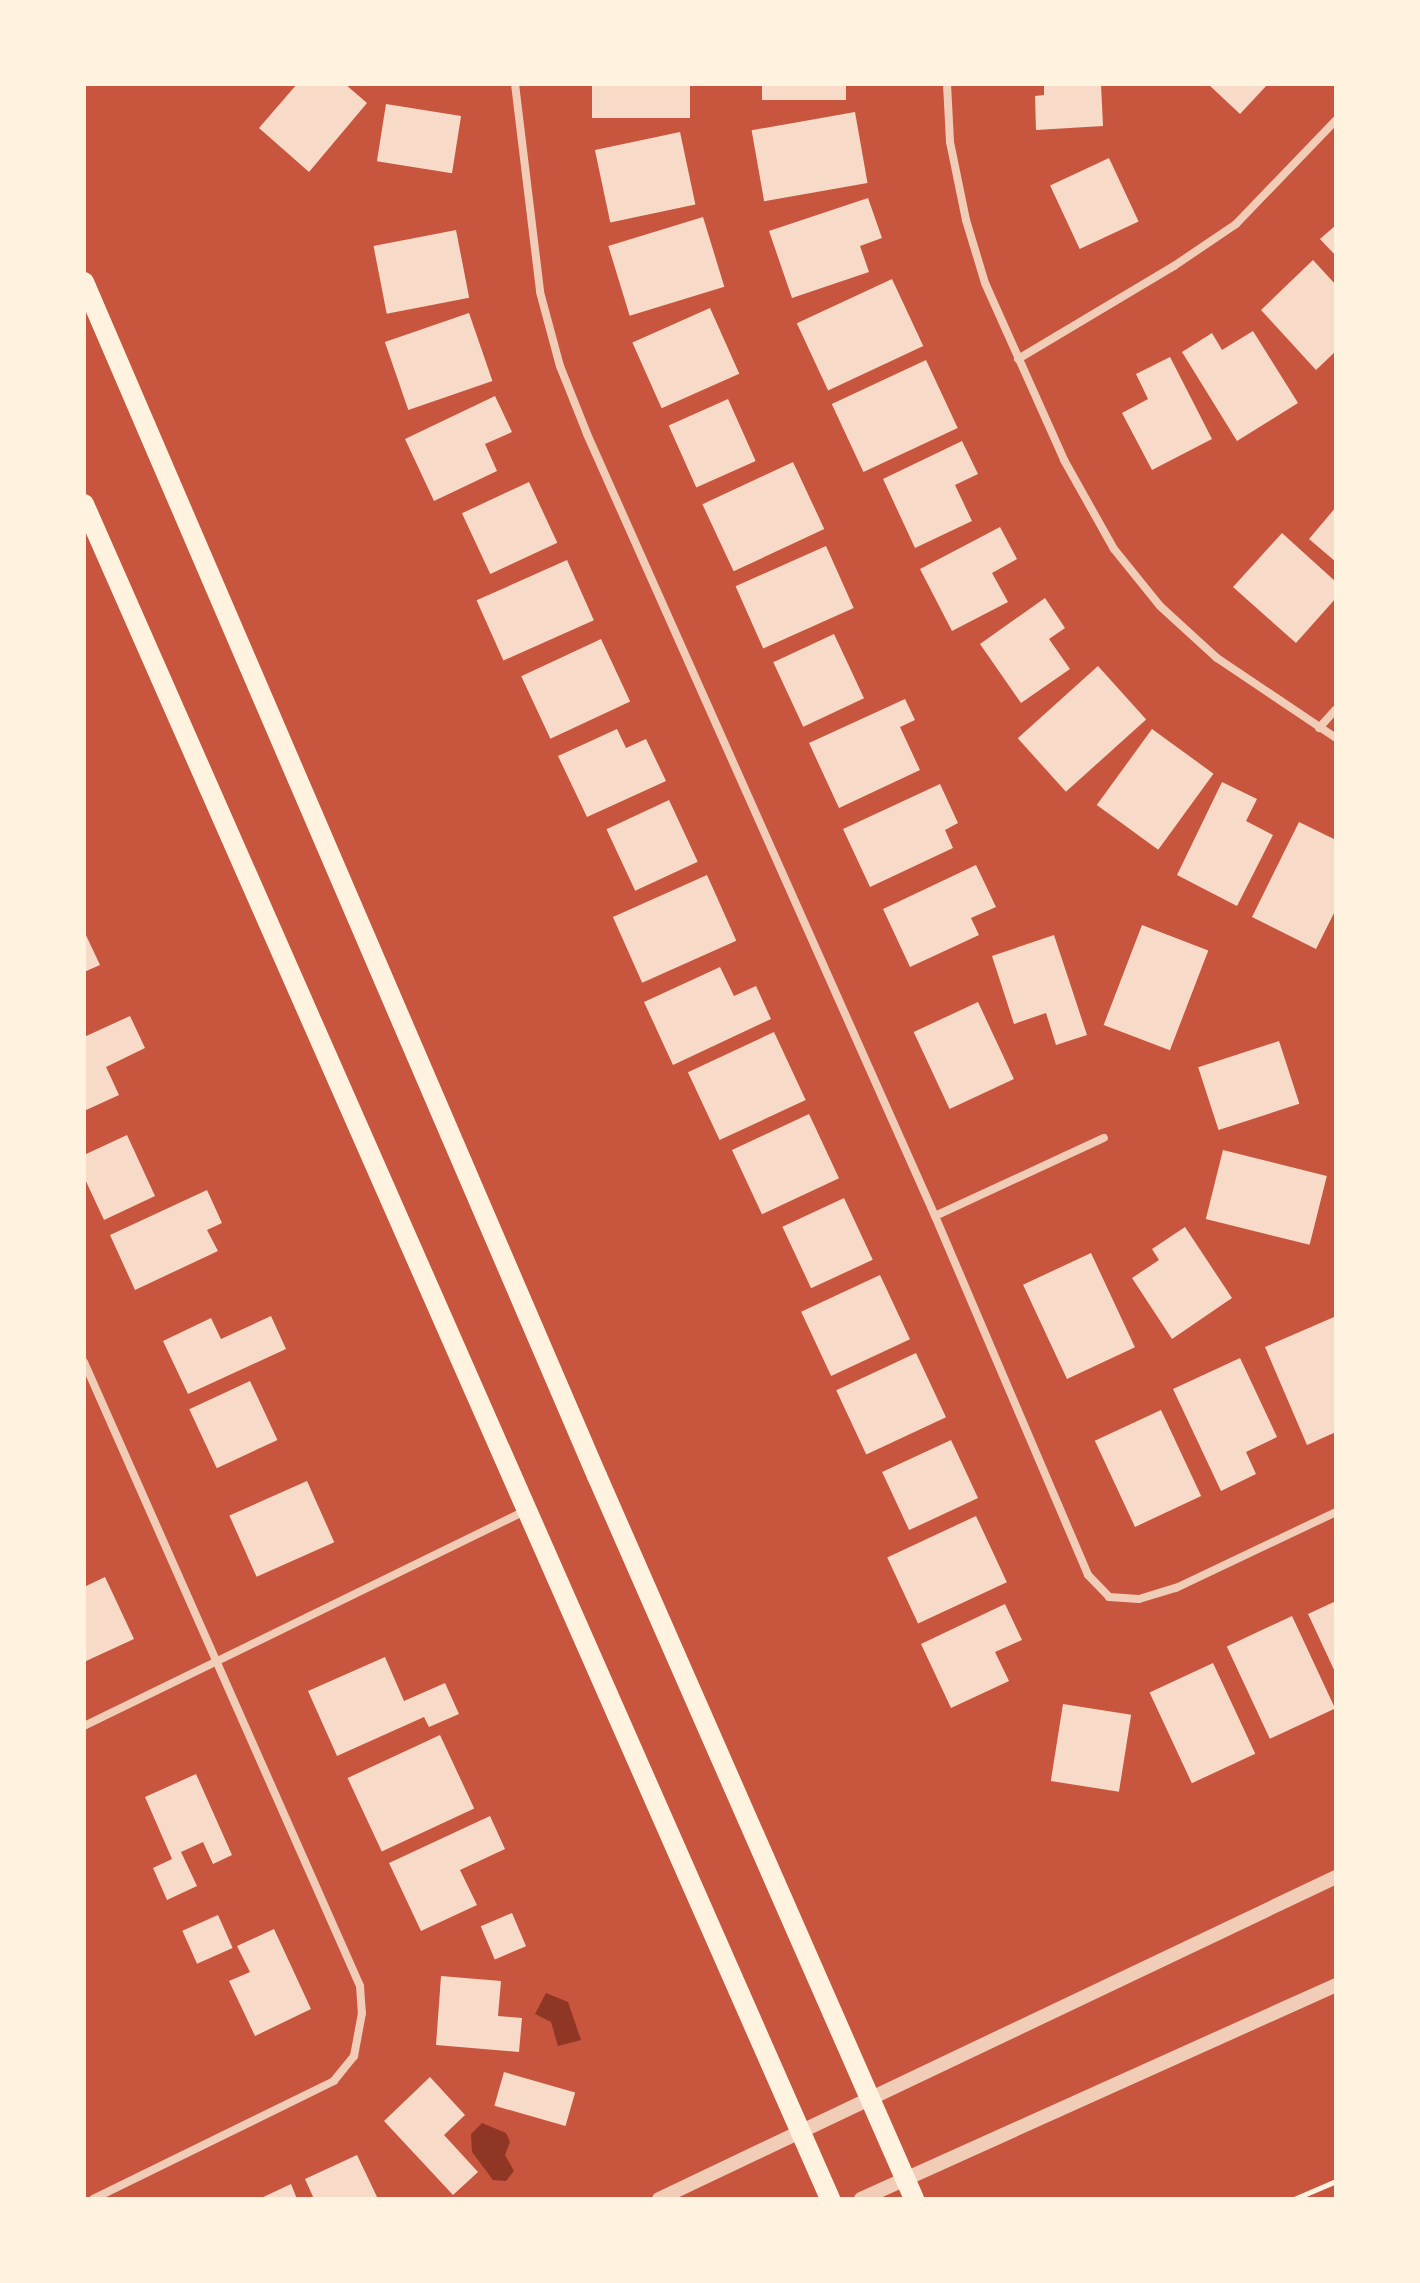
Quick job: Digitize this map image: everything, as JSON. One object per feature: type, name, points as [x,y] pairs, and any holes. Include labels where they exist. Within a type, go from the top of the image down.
[{"type":"main road","points":[[84,282],[914,2199]]},
{"type":"main road","points":[[84,504],[830,2199]]},
{"type":"street","points":[[515,84],[540,292],[560,366],[587,434],[935,1216],[1088,1575],[1109,1597],[1139,1599],[1176,1588],[1336,1512]]},
{"type":"street","points":[[947,84],[950,142],[966,220],[985,283],[1064,460],[1114,549],[1160,606],[1217,658],[1336,738]]},
{"type":"street","points":[[1018,359],[1174,266],[1236,224],[1336,120]]},
{"type":"street","points":[[1319,728],[1336,709]]},
{"type":"street","points":[[935,1216],[1104,1138]]},
{"type":"street","points":[[84,1362],[360,1986],[362,2013],[354,2056],[334,2081],[93,2199]]},
{"type":"street","points":[[84,1726],[526,1510]]},
{"type":"street","points":[[659,2199],[1336,1877]]},
{"type":"street","points":[[861,2199],[1336,1985]]},
{"type":"path","points":[[1294,2199],[1336,2181]]},
{"type":"shaded area","points":[[546,1993],[568,2002],[581,2040],[558,2046],[551,2022],[535,2014]]},
{"type":"shaded area","points":[[482,2123],[506,2133],[510,2142],[505,2155],[514,2171],[506,2181],[493,2180],[472,2152],[471,2134]]},
{"type":"building","points":[[297,84],[345,84],[367,103],[309,172],[259,128]]},
{"type":"building","points":[[592,84],[690,84],[690,118],[592,118]]},
{"type":"building","points":[[762,84],[846,84],[846,100],[762,100]]},
{"type":"building","points":[[1044,84],[1101,84],[1103,126],[1036,130],[1035,96],[1044,95]]},
{"type":"building","points":[[1208,84],[1268,84],[1240,114]]},
{"type":"building","points":[[386,104],[461,116],[452,173],[377,161]]},
{"type":"building","points":[[855,112],[868,183],[764,201],[752,130]]},
{"type":"building","points":[[680,132],[695,204],[610,222],[595,150]]},
{"type":"building","points":[[1109,158],[1139,221],[1080,249],[1050,185]]},
{"type":"building","points":[[868,198],[882,238],[860,246],[869,272],[792,298],[769,231]]},
{"type":"building","points":[[703,217],[724,287],[630,316],[608,246]]},
{"type":"building","points":[[1336,225],[1336,256],[1320,239]]},
{"type":"building","points":[[456,230],[469,298],[387,314],[374,246]]},
{"type":"building","points":[[1313,260],[1336,285],[1336,351],[1316,370],[1261,310]]},
{"type":"building","points":[[892,279],[923,346],[828,390],[797,323]]},
{"type":"building","points":[[710,308],[739,374],[662,408],[632,343]]},
{"type":"building","points":[[469,313],[492,381],[408,410],[385,342]]},
{"type":"building","points":[[1253,331],[1298,403],[1237,441],[1182,352],[1212,333],[1222,350]]},
{"type":"building","points":[[1170,357],[1212,439],[1152,470],[1122,413],[1148,399],[1136,374]]},
{"type":"building","points":[[926,360],[958,428],[863,472],[832,404]]},
{"type":"building","points":[[495,396],[512,432],[485,444],[497,471],[434,501],[405,439]]},
{"type":"building","points":[[728,399],[756,461],[696,488],[669,425]]},
{"type":"building","points":[[962,441],[978,474],[955,485],[972,521],[915,548],[883,479]]},
{"type":"building","points":[[793,462],[824,529],[734,571],[702,504]]},
{"type":"building","points":[[529,482],[557,543],[490,574],[462,513]]},
{"type":"building","points":[[1336,507],[1336,562],[1309,539]]},
{"type":"building","points":[[1000,527],[1017,559],[992,573],[1008,602],[952,631],[920,569]]},
{"type":"building","points":[[1282,533],[1336,582],[1336,598],[1296,643],[1233,587]]},
{"type":"building","points":[[826,546],[854,608],[763,648],[736,586]]},
{"type":"building","points":[[567,560],[594,620],[503,661],[477,600]]},
{"type":"building","points":[[1045,598],[1065,628],[1049,639],[1070,669],[1021,703],[980,644]]},
{"type":"building","points":[[834,634],[864,698],[803,727],[773,662]]},
{"type":"building","points":[[601,639],[630,702],[550,739],[521,676]]},
{"type":"building","points":[[1098,666],[1146,720],[1066,792],[1018,738]]},
{"type":"building","points":[[905,699],[915,720],[900,727],[920,770],[839,808],[809,743]]},
{"type":"building","points":[[617,729],[626,748],[646,739],[666,781],[587,817],[558,756]]},
{"type":"building","points":[[1152,729],[1213,774],[1158,850],[1097,805]]},
{"type":"building","points":[[1222,782],[1257,799],[1246,821],[1273,835],[1237,906],[1177,875]]},
{"type":"building","points":[[940,784],[958,823],[945,830],[953,848],[870,887],[843,829]]},
{"type":"building","points":[[669,800],[698,862],[635,891],[606,829]]},
{"type":"building","points":[[1299,822],[1336,840],[1336,909],[1316,949],[1252,917]]},
{"type":"building","points":[[976,865],[996,907],[971,918],[979,935],[910,967],[883,909]]},
{"type":"building","points":[[707,875],[736,941],[642,983],[613,917]]},
{"type":"building","points":[[1142,925],[1208,950],[1170,1050],[1104,1025]]},
{"type":"building","points":[[84,931],[100,965],[84,972]]},
{"type":"building","points":[[1054,935],[1087,1035],[1056,1045],[1046,1013],[1014,1024],[992,956]]},
{"type":"building","points":[[720,967],[734,996],[756,986],[771,1019],[673,1065],[644,1002]]},
{"type":"building","points":[[978,1002],[1014,1079],[950,1109],[914,1032]]},
{"type":"building","points":[[130,1016],[145,1048],[106,1067],[119,1095],[84,1111],[84,1037]]},
{"type":"building","points":[[774,1032],[806,1100],[720,1140],[688,1072]]},
{"type":"building","points":[[1279,1041],[1299,1104],[1219,1130],[1198,1067]]},
{"type":"building","points":[[809,1114],[839,1178],[762,1214],[732,1150]]},
{"type":"building","points":[[127,1135],[155,1196],[104,1220],[84,1177],[84,1155]]},
{"type":"building","points":[[1223,1150],[1327,1176],[1310,1245],[1206,1219]]},
{"type":"building","points":[[207,1190],[222,1223],[207,1230],[218,1251],[135,1290],[110,1235]]},
{"type":"building","points":[[844,1198],[873,1260],[811,1288],[782,1227]]},
{"type":"building","points":[[1185,1227],[1232,1298],[1172,1339],[1132,1278],[1159,1260],[1152,1249]]},
{"type":"building","points":[[1091,1253],[1135,1347],[1067,1379],[1023,1285]]},
{"type":"building","points":[[880,1275],[910,1339],[831,1376],[801,1312]]},
{"type":"building","points":[[271,1316],[286,1349],[188,1394],[163,1341],[211,1318],[221,1339]]},
{"type":"building","points":[[1334,1317],[1336,1432],[1307,1445],[1265,1347]]},
{"type":"building","points":[[916,1353],[946,1417],[866,1455],[836,1390]]},
{"type":"building","points":[[1240,1358],[1277,1437],[1246,1452],[1256,1474],[1221,1491],[1173,1389]]},
{"type":"building","points":[[250,1381],[277,1440],[217,1468],[189,1409]]},
{"type":"building","points":[[1161,1410],[1201,1496],[1135,1527],[1095,1441]]},
{"type":"building","points":[[951,1440],[978,1498],[909,1530],[882,1472]]},
{"type":"building","points":[[307,1481],[334,1542],[257,1577],[229,1516]]},
{"type":"building","points":[[976,1516],[1007,1582],[918,1624],[887,1557]]},
{"type":"building","points":[[105,1577],[134,1639],[84,1662],[84,1587]]},
{"type":"building","points":[[1336,1601],[1336,1674],[1308,1614]]},
{"type":"building","points":[[1005,1604],[1022,1640],[995,1652],[1009,1681],[951,1708],[921,1644]]},
{"type":"building","points":[[1292,1616],[1335,1708],[1270,1739],[1227,1646]]},
{"type":"building","points":[[385,1657],[404,1701],[445,1683],[459,1714],[429,1727],[424,1717],[337,1756],[308,1691]]},
{"type":"building","points":[[1213,1663],[1255,1754],[1192,1783],[1150,1693]]},
{"type":"building","points":[[1063,1704],[1131,1715],[1119,1792],[1051,1781]]},
{"type":"building","points":[[440,1735],[474,1808],[382,1852],[348,1778]]},
{"type":"building","points":[[196,1774],[232,1855],[213,1864],[203,1842],[181,1852],[197,1886],[167,1900],[153,1868],[172,1859],[145,1797]]},
{"type":"building","points":[[490,1816],[505,1849],[460,1870],[477,1905],[421,1931],[389,1863]]},
{"type":"building","points":[[512,1913],[526,1946],[495,1959],[481,1926]]},
{"type":"building","points":[[218,1915],[233,1948],[197,1964],[182,1931]]},
{"type":"building","points":[[274,1929],[311,2009],[255,2036],[229,1981],[250,1972],[237,1946]]},
{"type":"building","points":[[441,1976],[501,1981],[498,2016],[522,2018],[519,2052],[436,2045]]},
{"type":"building","points":[[504,2072],[575,2092],[565,2126],[494,2106]]},
{"type":"building","points":[[430,2077],[465,2115],[444,2135],[478,2172],[453,2195],[384,2121]]},
{"type":"building","points":[[357,2155],[378,2199],[314,2199],[305,2179]]},
{"type":"building","points":[[291,2184],[297,2199],[259,2199]]}]
